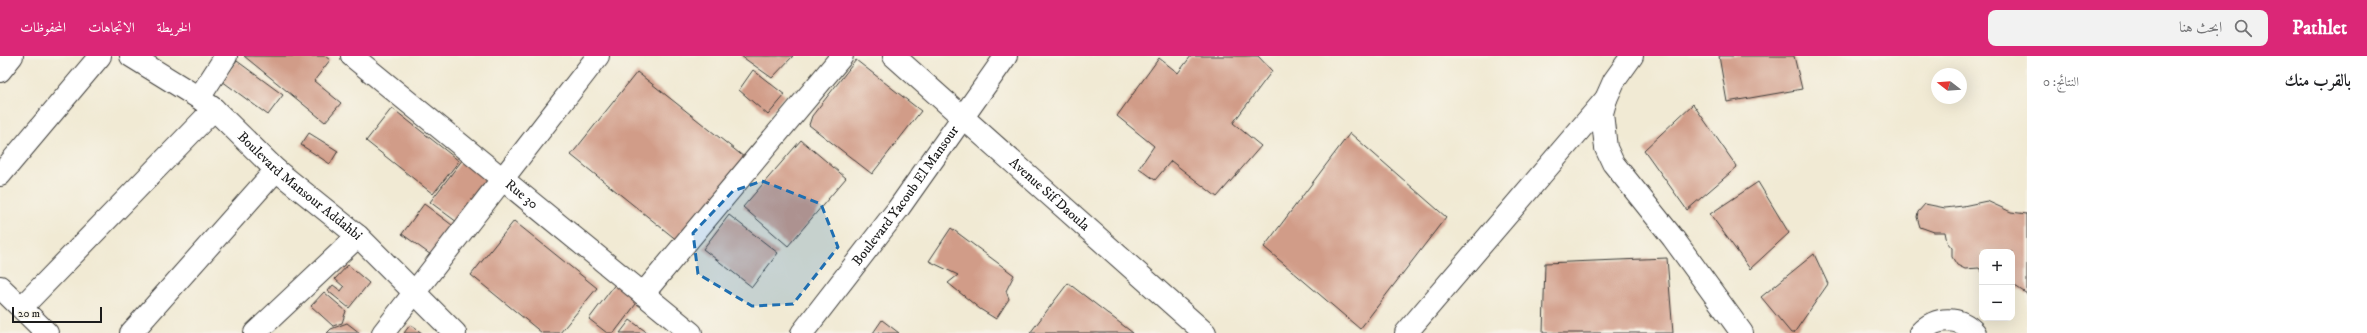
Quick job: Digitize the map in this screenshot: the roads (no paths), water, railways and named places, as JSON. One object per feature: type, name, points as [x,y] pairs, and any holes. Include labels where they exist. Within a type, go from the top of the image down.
[{"type":"street","points":[[0,71],[12,56]]},
{"type":"street","points":[[0,174],[100,56]]},
{"type":"street","name":"Boulevard Mansour Addahbi","points":[[131,56],[207,104],[276,170],[358,236],[416,292],[455,333]]},
{"type":"street","points":[[22,307],[207,104],[226,56]]},
{"type":"street","name":"Rue 30","points":[[352,56],[691,333]]},
{"type":"street","points":[[382,333],[504,180],[598,56]]},
{"type":"street","points":[[643,294],[842,56]]},
{"type":"street","name":"Avenue Sif Daoula","points":[[894,56],[1205,333]]},
{"type":"street","name":"Boulevard Yacoub El Mansour","points":[[802,333],[898,209],[1006,56]]},
{"type":"street","points":[[1632,56],[1614,81],[1602,113],[1606,148],[1613,163],[1673,238],[1742,333]]},
{"type":"street","points":[[1406,333],[1606,99]]},
{"type":"street","points":[[131,333],[276,170]]},
{"type":"street","points":[[255,333],[358,236]]},
{"type":"street","points":[[0,287],[47,333]]},
{"type":"street","points":[[1920,333],[1935,322],[1947,319],[1958,321],[1969,326],[1975,333]]}]
